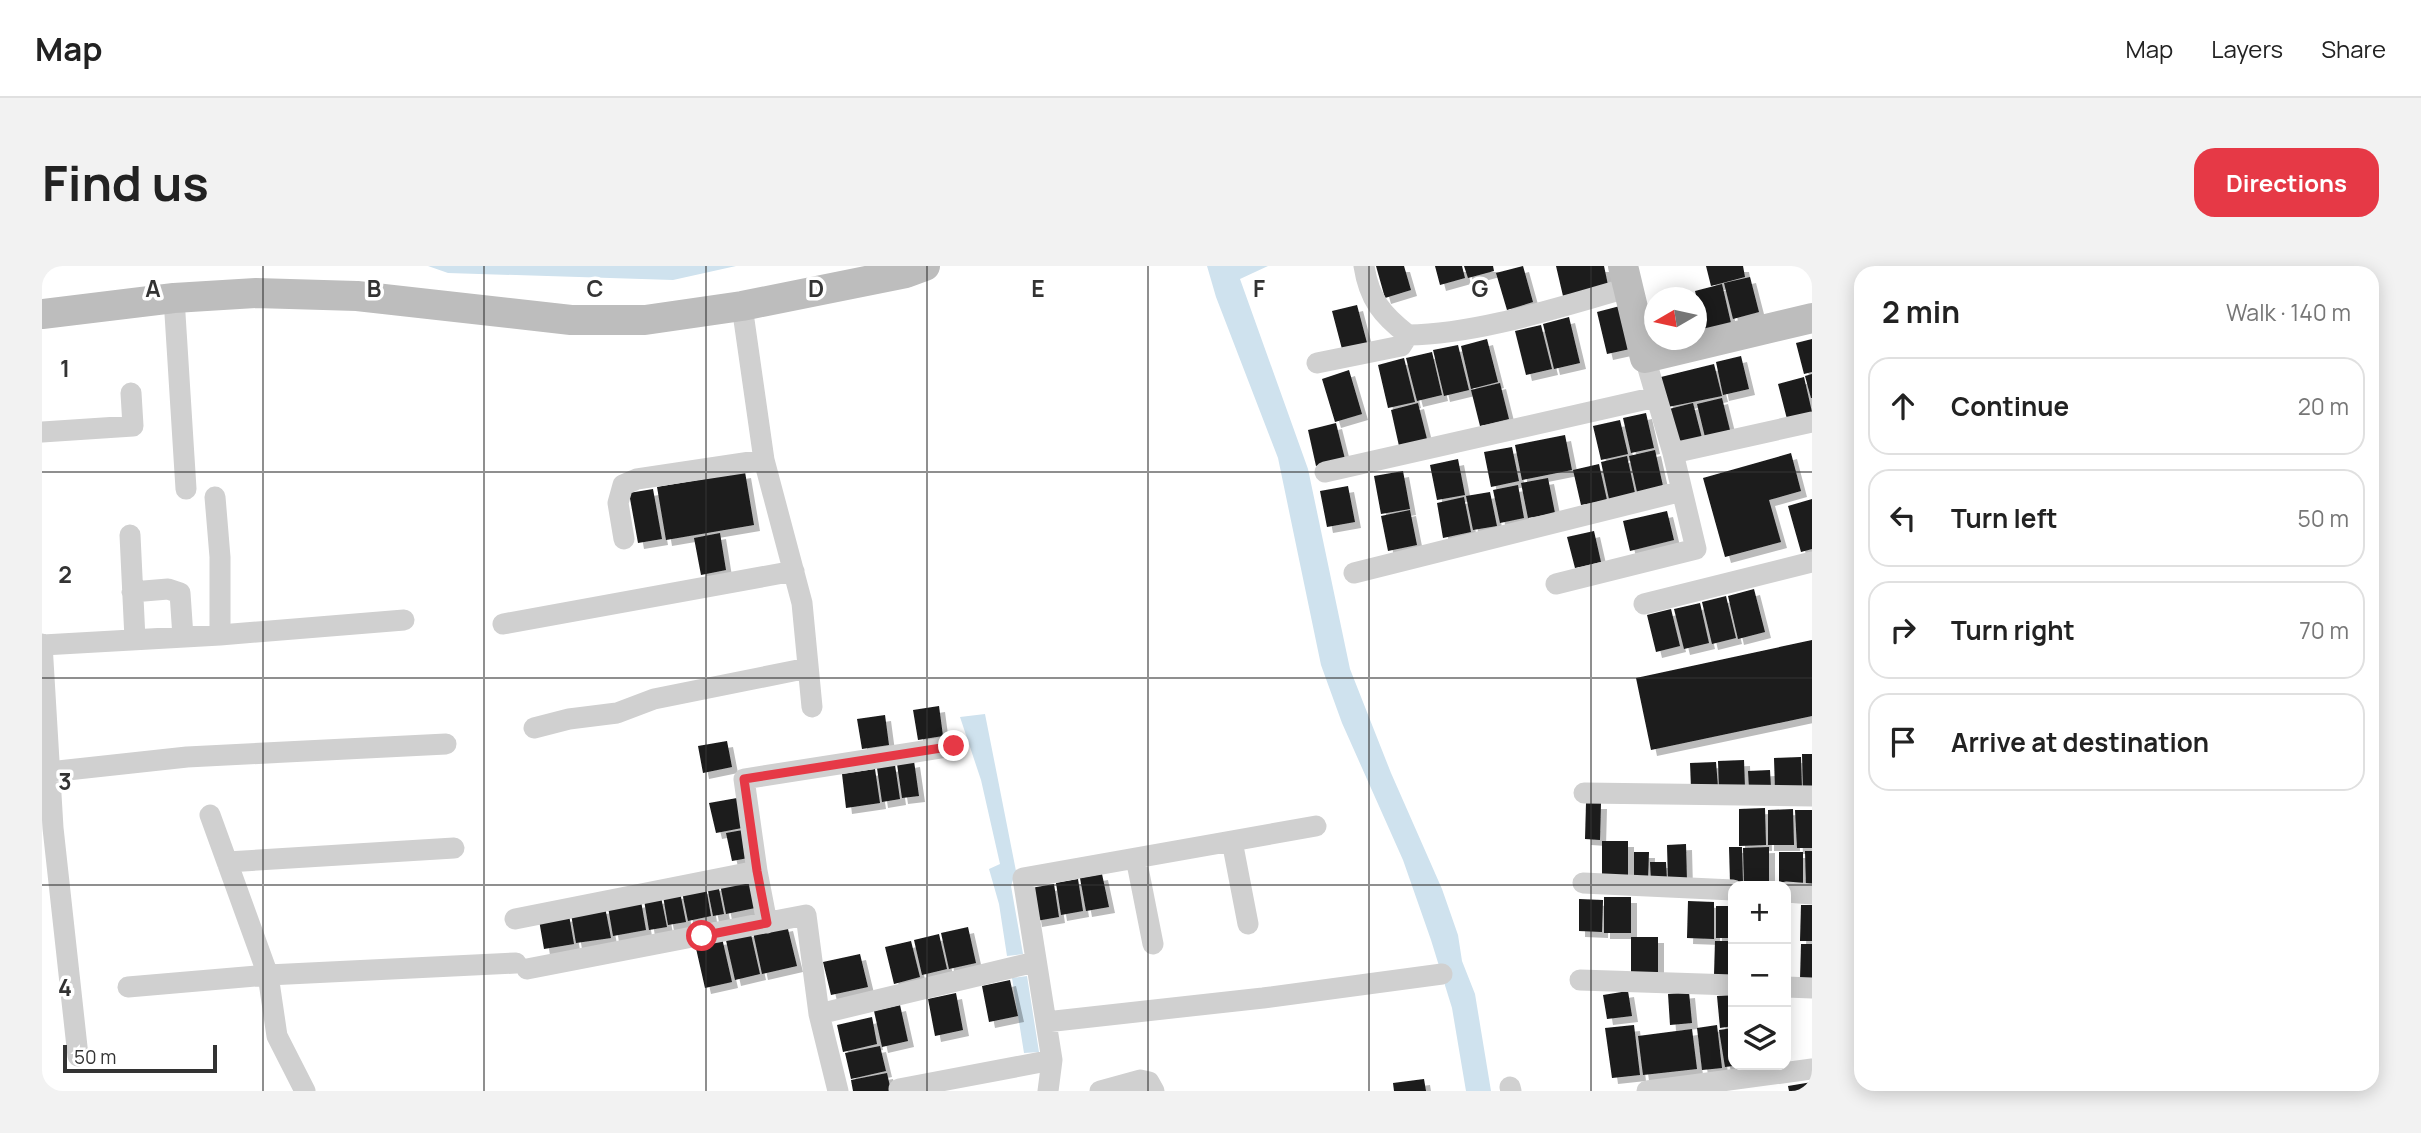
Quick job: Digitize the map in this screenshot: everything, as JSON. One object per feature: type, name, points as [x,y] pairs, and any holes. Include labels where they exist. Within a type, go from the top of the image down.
[{"type":"street","points":[[42,314],[174,298],[256,292],[357,296],[584,320],[645,320],[742,306],[906,273],[925,266]]},
{"type":"street","points":[[1364,266],[1372,298],[1382,313],[1408,335],[1464,330],[1625,277],[1696,549],[1556,584]]},
{"type":"street","points":[[174,298],[186,489]]},
{"type":"street","points":[[742,306],[764,460],[802,603],[812,707]]},
{"type":"street","points":[[1645,358],[1812,318]]},
{"type":"street","points":[[1317,363],[1401,346],[1408,335]]},
{"type":"street","points":[[42,432],[133,426],[131,393]]},
{"type":"street","points":[[1325,472],[1656,397]]},
{"type":"street","points":[[1673,453],[1812,422]]},
{"type":"street","points":[[624,539],[618,503],[623,485],[637,479],[764,460]]},
{"type":"street","points":[[1354,573],[1682,491]]},
{"type":"street","points":[[215,497],[220,556],[220,635]]},
{"type":"street","points":[[130,535],[135,639]]},
{"type":"street","points":[[1644,604],[1812,562]]},
{"type":"street","points":[[503,624],[794,571]]},
{"type":"street","points":[[132,592],[168,589],[180,593],[183,637]]},
{"type":"street","points":[[78,1055],[48,828],[49,772],[43,645],[220,635],[404,620]]},
{"type":"street","points":[[534,728],[569,719],[617,713],[654,699],[808,668]]},
{"type":"street","points":[[49,772],[187,757],[446,744]]},
{"type":"street","points":[[767,923],[744,779],[954,746]]},
{"type":"street","points":[[1584,793],[1812,796]]},
{"type":"street","points":[[210,815],[268,975],[277,1036],[305,1091]]},
{"type":"street","points":[[1048,1091],[1052,1060],[1023,878],[1316,826]]},
{"type":"street","points":[[1232,841],[1248,925]]},
{"type":"street","points":[[227,862],[454,848]]},
{"type":"street","points":[[1136,858],[1153,944]]},
{"type":"street","points":[[515,919],[757,871]]},
{"type":"street","points":[[1583,883],[1728,890]]},
{"type":"street","points":[[1791,892],[1812,894]]},
{"type":"street","points":[[128,987],[268,975],[521,966],[806,915],[819,1014],[838,1091]]},
{"type":"street","points":[[819,1014],[1035,962]]},
{"type":"street","points":[[1046,1022],[1442,974]]},
{"type":"street","points":[[1580,980],[1728,985]]},
{"type":"street","points":[[1791,987],[1812,988]]},
{"type":"street","points":[[899,1089],[1052,1060]]},
{"type":"street","points":[[1647,1091],[1812,1069]]},
{"type":"street","points":[[1100,1091],[1140,1080],[1149,1082],[1154,1091]]},
{"type":"water","points":[[428,266],[736,266],[673,280],[448,273]]},
{"type":"water","points":[[1207,266],[1268,266],[1240,279],[1308,469],[1350,669],[1391,773],[1442,889],[1458,935],[1462,961],[1475,994],[1491,1091],[1466,1091],[1452,1008],[1431,940],[1403,860],[1342,723],[1321,665],[1278,458],[1216,297]]},
{"type":"water","points":[[985,714],[1016,871],[1011,886],[1023,954],[1007,956],[999,904],[989,869],[1000,864],[981,780],[960,717]]},
{"type":"water","points":[[1027,976],[1039,1052],[1024,1053],[1012,978]]},
{"type":"building","points":[[1376,266],[1404,266],[1411,290],[1385,298]]},
{"type":"building","points":[[1435,266],[1462,266],[1465,278],[1440,285]]},
{"type":"building","points":[[1464,266],[1493,266],[1494,271],[1468,278]]},
{"type":"building","points":[[1523,266],[1533,302],[1507,310],[1496,273]]},
{"type":"building","points":[[1556,266],[1604,266],[1608,285],[1563,296]]},
{"type":"building","points":[[1706,266],[1743,266],[1745,277],[1711,286]]},
{"type":"building","points":[[1750,277],[1759,312],[1733,319],[1724,283]]},
{"type":"building","points":[[1722,284],[1731,323],[1707,329],[1707,288]]},
{"type":"building","points":[[1357,305],[1367,343],[1342,349],[1332,311]]},
{"type":"building","points":[[1620,306],[1630,349],[1607,354],[1597,312]]},
{"type":"building","points":[[1569,317],[1580,363],[1554,369],[1543,324]]},
{"type":"building","points":[[1541,325],[1552,369],[1526,375],[1515,331]]},
{"type":"building","points":[[1487,339],[1498,382],[1471,389],[1461,346]]},
{"type":"building","points":[[1812,339],[1812,372],[1804,374],[1796,343]]},
{"type":"building","points":[[1458,345],[1469,390],[1444,396],[1433,350]]},
{"type":"building","points":[[1432,352],[1442,395],[1417,401],[1406,358]]},
{"type":"building","points":[[1741,356],[1749,389],[1723,395],[1716,362]]},
{"type":"building","points":[[1404,358],[1415,402],[1388,408],[1378,365]]},
{"type":"building","points":[[1714,364],[1722,396],[1668,407],[1661,377]]},
{"type":"building","points":[[1349,370],[1362,414],[1335,422],[1322,379]]},
{"type":"building","points":[[1812,374],[1812,398],[1811,398],[1805,376]]},
{"type":"building","points":[[1804,377],[1812,412],[1787,419],[1778,384]]},
{"type":"building","points":[[1500,383],[1509,419],[1480,426],[1471,390]]},
{"type":"building","points":[[1722,398],[1730,430],[1705,437],[1697,404]]},
{"type":"building","points":[[1418,403],[1427,439],[1399,446],[1391,410]]},
{"type":"building","points":[[1693,403],[1702,438],[1678,444],[1669,409]]},
{"type":"building","points":[[1646,413],[1654,448],[1631,453],[1623,418]]},
{"type":"building","points":[[1620,420],[1628,454],[1601,460],[1593,426]]},
{"type":"building","points":[[1336,423],[1345,459],[1316,466],[1308,430]]},
{"type":"building","points":[[1565,435],[1572,470],[1522,480],[1515,445]]},
{"type":"building","points":[[1512,447],[1519,481],[1491,487],[1484,452]]},
{"type":"building","points":[[1655,450],[1663,486],[1637,492],[1629,456]]},
{"type":"building","points":[[1791,453],[1801,491],[1769,500],[1781,542],[1725,557],[1703,478]]},
{"type":"building","points":[[1627,456],[1635,493],[1609,499],[1601,462]]},
{"type":"building","points":[[1458,459],[1465,495],[1437,500],[1430,465]]},
{"type":"building","points":[[1599,464],[1607,500],[1581,505],[1573,470]]},
{"type":"building","points":[[1403,471],[1410,509],[1381,514],[1374,476]]},
{"type":"building","points":[[745,472],[754,525],[666,540],[657,487]]},
{"type":"building","points":[[1548,478],[1555,513],[1528,518],[1521,483]]},
{"type":"building","points":[[1518,485],[1524,518],[1500,523],[1493,490]]},
{"type":"building","points":[[1348,486],[1355,522],[1327,527],[1320,491]]},
{"type":"building","points":[[653,489],[662,539],[638,543],[629,493]]},
{"type":"building","points":[[1490,492],[1497,526],[1473,530],[1466,496]]},
{"type":"building","points":[[1464,497],[1471,532],[1443,538],[1437,503]]},
{"type":"building","points":[[1812,499],[1812,549],[1801,552],[1788,506]]},
{"type":"building","points":[[1410,510],[1417,545],[1388,551],[1381,516]]},
{"type":"building","points":[[1667,511],[1674,540],[1630,551],[1623,521]]},
{"type":"building","points":[[1594,531],[1601,562],[1575,568],[1567,537]]},
{"type":"building","points":[[720,533],[726,570],[701,575],[694,538]]},
{"type":"building","points":[[1754,589],[1765,632],[1738,639],[1728,596]]},
{"type":"building","points":[[1726,596],[1736,638],[1712,644],[1702,602]]},
{"type":"building","points":[[1700,603],[1709,643],[1684,649],[1674,609]]},
{"type":"building","points":[[1671,609],[1680,646],[1656,652],[1647,615]]},
{"type":"building","points":[[1812,640],[1812,716],[1651,750],[1636,678]]},
{"type":"building","points":[[939,706],[943,736],[918,740],[913,710]]},
{"type":"building","points":[[885,715],[889,745],[862,749],[857,719]]},
{"type":"building","points":[[727,741],[732,767],[703,773],[698,746]]},
{"type":"building","points":[[1802,754],[1812,754],[1812,792],[1803,792]]},
{"type":"building","points":[[1801,757],[1802,789],[1775,790],[1774,758]]},
{"type":"building","points":[[1744,760],[1745,788],[1719,790],[1718,761]]},
{"type":"building","points":[[914,761],[919,796],[902,798],[897,764]]},
{"type":"building","points":[[1716,762],[1718,787],[1691,788],[1690,763]]},
{"type":"building","points":[[895,765],[900,799],[882,802],[877,768]]},
{"type":"building","points":[[875,769],[880,803],[846,808],[842,774]]},
{"type":"building","points":[[1770,770],[1771,788],[1749,789],[1748,771]]},
{"type":"building","points":[[737,798],[742,828],[716,833],[709,803]]},
{"type":"building","points":[[1586,803],[1601,803],[1600,840],[1585,839]]},
{"type":"building","points":[[1765,808],[1766,845],[1739,846],[1739,809]]},
{"type":"building","points":[[1793,809],[1794,845],[1768,845],[1768,810]]},
{"type":"building","points":[[1795,810],[1812,810],[1812,848],[1797,848]]},
{"type":"building","points":[[743,830],[748,858],[732,861],[726,833]]},
{"type":"building","points":[[1602,841],[1628,841],[1628,879],[1602,879]]},
{"type":"building","points":[[1686,844],[1687,882],[1668,883],[1667,845]]},
{"type":"building","points":[[1729,847],[1742,847],[1743,881],[1730,881]]},
{"type":"building","points":[[1769,847],[1769,881],[1744,881],[1743,848]]},
{"type":"building","points":[[1805,851],[1812,851],[1812,887],[1806,887]]},
{"type":"building","points":[[1634,852],[1649,852],[1648,880],[1634,880]]},
{"type":"building","points":[[1779,852],[1803,852],[1803,884],[1779,881]]},
{"type":"building","points":[[1650,862],[1666,862],[1667,880],[1651,881]]},
{"type":"building","points":[[1102,874],[1109,907],[1086,911],[1080,878]]},
{"type":"building","points":[[754,878],[760,907],[726,914],[720,884]]},
{"type":"building","points":[[1078,879],[1083,911],[1061,915],[1056,883]]},
{"type":"building","points":[[718,884],[724,914],[713,916],[707,886]]},
{"type":"building","points":[[1054,884],[1059,917],[1036,921],[1031,888]]},
{"type":"building","points":[[706,887],[711,916],[688,921],[682,892]]},
{"type":"building","points":[[680,892],[686,922],[668,925],[663,896]]},
{"type":"building","points":[[661,897],[667,927],[649,930],[644,900]]},
{"type":"building","points":[[1604,897],[1631,897],[1631,933],[1604,933]]},
{"type":"building","points":[[1579,899],[1603,900],[1602,932],[1579,931]]},
{"type":"building","points":[[641,901],[646,930],[613,936],[608,907]]},
{"type":"building","points":[[1688,901],[1714,902],[1714,939],[1687,938]]},
{"type":"building","points":[[1801,905],[1812,905],[1812,941],[1800,941]]},
{"type":"building","points":[[1716,906],[1728,906],[1728,938],[1716,938]]},
{"type":"building","points":[[605,907],[611,938],[576,943],[571,914]]},
{"type":"building","points":[[569,915],[574,944],[544,949],[539,920]]},
{"type":"building","points":[[787,925],[797,966],[762,974],[753,932]]},
{"type":"building","points":[[968,927],[976,963],[949,969],[941,933]]},
{"type":"building","points":[[750,930],[760,974],[735,980],[725,936]]},
{"type":"building","points":[[939,934],[947,969],[922,975],[914,940]]},
{"type":"building","points":[[1631,937],[1658,937],[1658,974],[1631,974]]},
{"type":"building","points":[[722,938],[732,982],[705,988],[695,944]]},
{"type":"building","points":[[911,941],[920,977],[894,984],[885,947]]},
{"type":"building","points":[[1715,941],[1728,941],[1728,976],[1714,975]]},
{"type":"building","points":[[1801,944],[1812,944],[1812,979],[1800,979]]},
{"type":"building","points":[[860,954],[868,987],[831,995],[823,962]]},
{"type":"building","points":[[1010,980],[1018,1016],[989,1022],[982,986]]},
{"type":"building","points":[[1628,991],[1632,1016],[1607,1019],[1603,995]]},
{"type":"building","points":[[1689,992],[1692,1023],[1670,1025],[1668,994]]},
{"type":"building","points":[[956,993],[963,1030],[935,1036],[928,999]]},
{"type":"building","points":[[1728,995],[1728,1027],[1720,1028],[1717,996]]},
{"type":"building","points":[[900,1005],[908,1041],[882,1047],[874,1011]]},
{"type":"building","points":[[872,1017],[877,1044],[843,1052],[837,1025]]},
{"type":"building","points":[[1634,1025],[1640,1075],[1612,1078],[1605,1028]]},
{"type":"building","points":[[1717,1025],[1722,1068],[1702,1070],[1697,1028]]},
{"type":"building","points":[[1692,1029],[1697,1069],[1643,1075],[1638,1036]]},
{"type":"building","points":[[1728,1029],[1728,1067],[1725,1067],[1719,1030]]},
{"type":"building","points":[[880,1046],[886,1071],[851,1079],[845,1053]]},
{"type":"building","points":[[887,1073],[891,1091],[853,1091],[851,1080]]},
{"type":"building","points":[[1424,1079],[1426,1091],[1394,1091],[1393,1083]]},
{"type":"building","points":[[1812,1082],[1812,1091],[1789,1091],[1788,1086]]},
{"type":"route","points":[[702,936],[767,923],[744,779],[954,746]]}]
